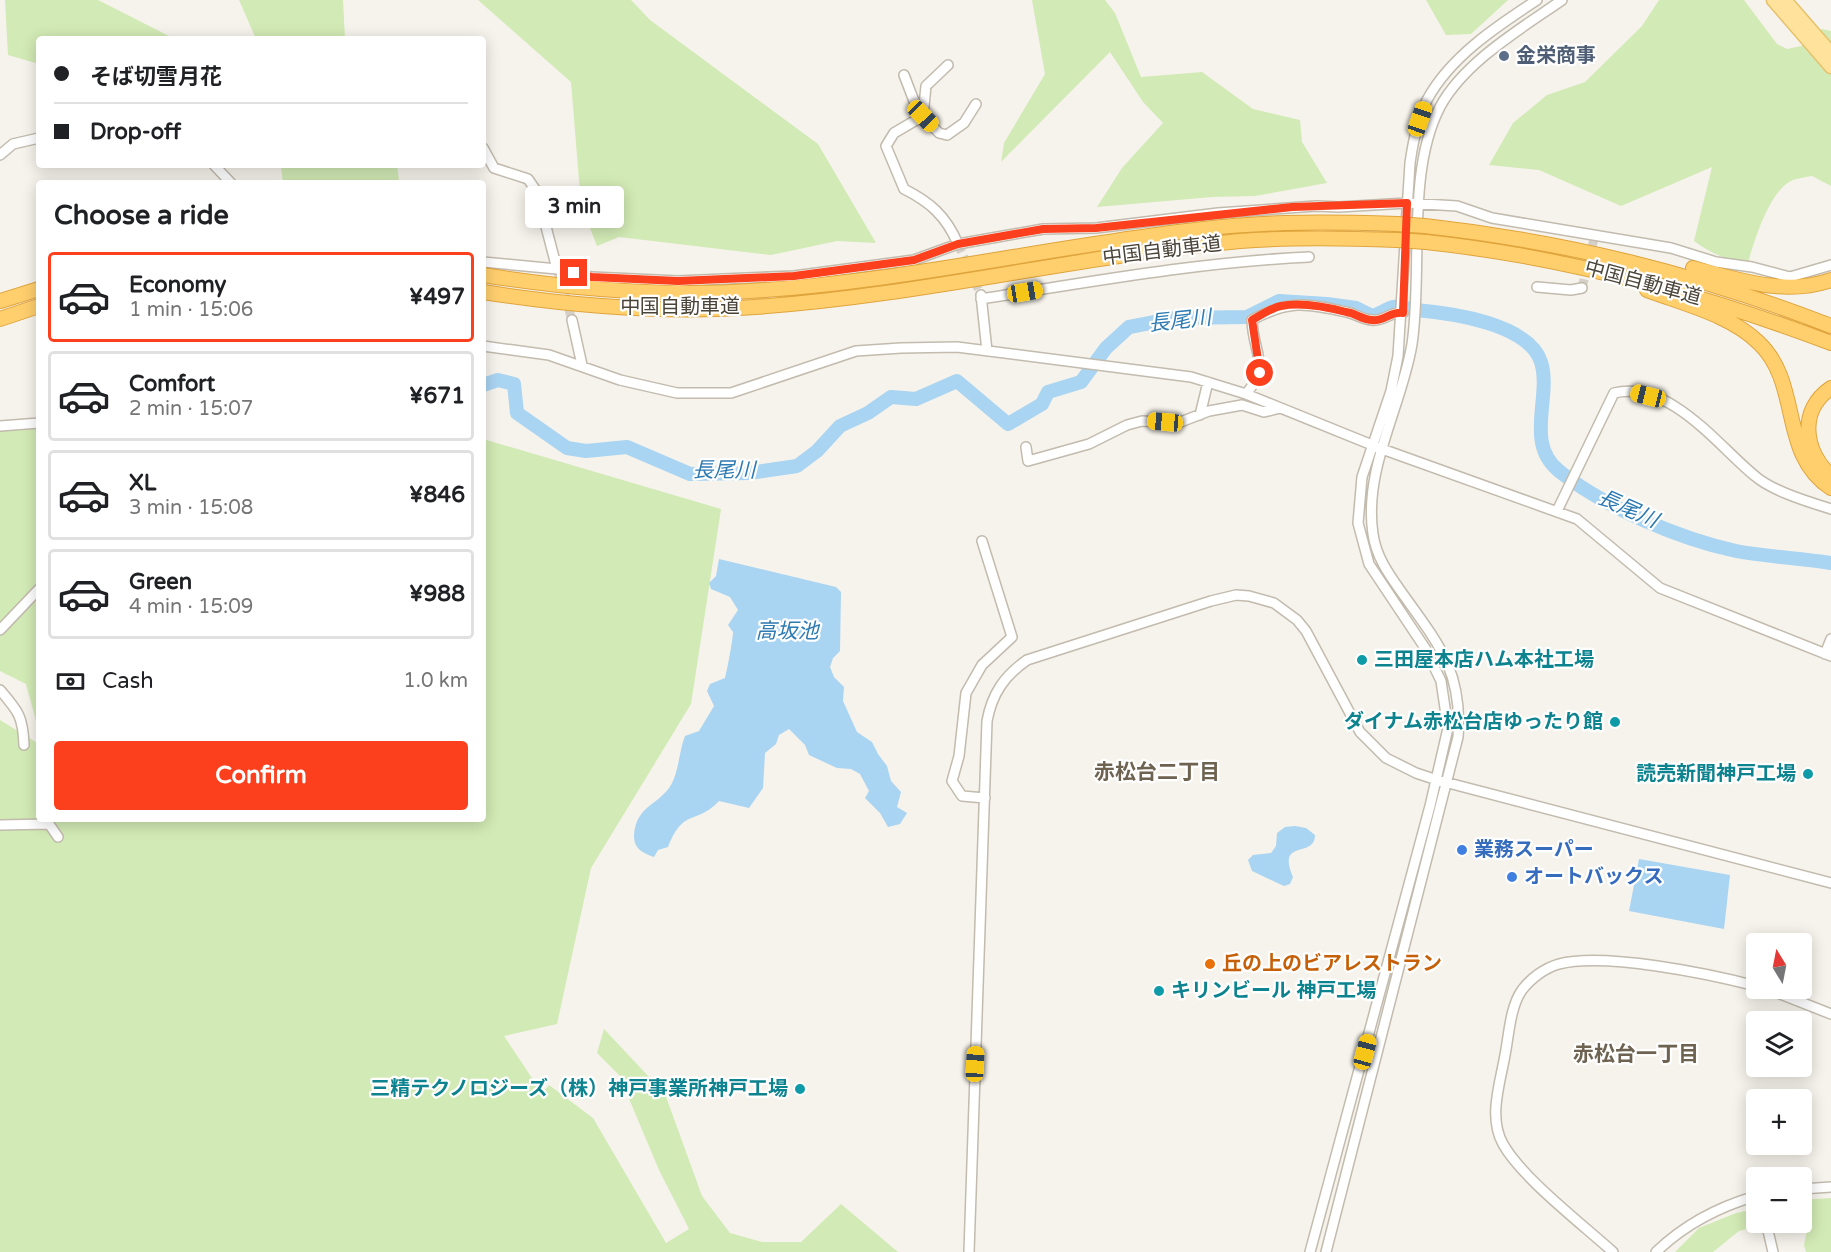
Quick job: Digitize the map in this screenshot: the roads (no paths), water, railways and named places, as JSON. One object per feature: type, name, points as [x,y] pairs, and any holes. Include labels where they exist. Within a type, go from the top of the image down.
[{"type":"highway","name":"中国自動車道","points":[[486,275],[627,292],[742,292],[882,277],[1206,228],[1332,222],[1397,224],[1541,241],[1695,278],[1831,326]]},
{"type":"highway","name":"中国自動車道","points":[[486,291],[600,307],[675,310],[752,308],[847,298],[1098,259],[1242,241],[1306,238],[1397,240],[1524,255],[1599,270],[1711,301],[1831,343]]},
{"type":"highway","points":[[1541,241],[1618,251],[1775,286],[1802,288],[1831,280]]},
{"type":"highway","points":[[1599,270],[1739,327],[1760,343],[1780,372],[1809,470],[1831,488]]},
{"type":"highway","points":[[0,301],[36,290]]},
{"type":"highway","points":[[0,319],[36,307]]},
{"type":"highway","points":[[1831,388],[1816,403],[1808,428],[1809,444],[1814,458],[1831,476]]},
{"type":"main road","points":[[1773,0],[1831,67]]},
{"type":"main road","points":[[1785,0],[1831,53]]},
{"type":"street","points":[[1310,1252],[1437,780],[1448,728],[1441,681],[1425,648],[1369,564],[1361,544],[1358,500],[1371,445],[1391,391],[1403,313],[1407,203],[1414,138],[1431,94],[1459,61],[1496,27],[1537,0]]},
{"type":"street","points":[[1326,1252],[1458,737],[1460,710],[1455,680],[1442,651],[1384,568],[1372,534],[1371,504],[1382,449],[1401,391],[1412,344],[1420,204],[1428,138],[1440,106],[1461,78],[1504,41],[1562,0]]},
{"type":"street","points":[[948,65],[926,86],[923,112],[894,133],[886,146],[904,189],[927,200],[951,228],[958,244]]},
{"type":"street","points":[[904,75],[914,101],[939,133],[947,135],[964,123],[976,104]]},
{"type":"street","points":[[0,155],[13,144],[36,139]]},
{"type":"street","points":[[486,153],[494,168],[528,179],[537,192],[557,269]]},
{"type":"street","points":[[217,168],[228,180]]},
{"type":"street","points":[[486,262],[557,269],[592,277],[678,281],[794,276],[914,260],[958,244],[1043,229],[1096,228],[1292,207],[1407,203],[1457,206],[1492,218],[1671,248],[1716,262],[1752,267],[1790,278],[1831,265]]},
{"type":"street","points":[[987,351],[981,297],[1264,259],[1309,257]]},
{"type":"street","points":[[1538,287],[1571,290],[1582,288]]},
{"type":"street","points":[[1246,394],[1254,383],[1260,367],[1252,336],[1252,320],[1274,308],[1282,305],[1306,306],[1348,312],[1371,321],[1396,312],[1403,313]]},
{"type":"street","points":[[572,320],[582,365]]},
{"type":"street","points":[[486,346],[549,355],[620,380],[677,393],[731,393],[856,351],[957,347],[1158,372],[1208,382],[1246,394],[1371,445],[1577,519],[1660,588],[1828,655],[1831,639]]},
{"type":"street","points":[[1200,415],[1208,382]]},
{"type":"street","points":[[1557,511],[1614,393],[1630,391],[1674,406],[1705,427],[1756,477],[1812,503],[1831,508]]},
{"type":"street","points":[[1026,447],[1028,461],[1089,444],[1127,424],[1142,421],[1178,423],[1242,405],[1264,412],[1280,408]]},
{"type":"street","points":[[0,426],[36,423]]},
{"type":"street","points":[[982,541],[1012,637],[982,664],[966,693],[959,756],[952,781],[962,796],[985,798]]},
{"type":"street","points":[[0,630],[36,592]]},
{"type":"street","points":[[969,1252],[987,721],[996,691],[1016,668],[1042,654],[1224,597],[1249,596],[1274,603],[1297,620],[1306,631],[1360,732],[1371,745],[1401,766],[1447,783],[1831,883]]},
{"type":"street","points":[[0,690],[20,713],[23,722],[24,745]]},
{"type":"street","points":[[0,825],[49,824],[57,837]]},
{"type":"street","points":[[1613,1252],[1515,1161],[1502,1143],[1497,1128],[1497,1098],[1514,1007],[1521,991],[1544,970],[1574,961],[1698,972],[1746,984]]},
{"type":"street","points":[[1793,999],[1831,1014]]},
{"type":"street","points":[[1812,1188],[1831,1187]]},
{"type":"street","points":[[1656,1252],[1692,1222],[1713,1211],[1746,1199]]},
{"type":"street","points":[[1769,1233],[1773,1252]]},
{"type":"water","name":"高坂池","points":[[719,559],[836,587],[841,592],[840,651],[833,658],[830,667],[834,677],[844,687],[843,701],[857,732],[872,742],[887,766],[891,781],[901,792],[897,807],[907,813],[900,824],[888,827],[880,813],[865,798],[869,791],[860,774],[851,769],[837,768],[809,755],[805,745],[789,729],[779,735],[776,744],[765,753],[763,788],[749,808],[719,801],[711,809],[690,818],[679,826],[668,847],[658,850],[654,857],[637,847],[634,836],[639,818],[671,785],[685,736],[699,731],[714,706],[707,691],[710,684],[725,678],[733,632],[728,625],[738,610],[730,597],[711,589],[709,583],[716,576]]},
{"type":"water","points":[[1285,827],[1306,828],[1315,835],[1309,846],[1292,853],[1289,857],[1293,877],[1290,884],[1284,886],[1252,871],[1248,860],[1253,855],[1271,853],[1276,846],[1277,833]]},
{"type":"water","points":[[1639,859],[1730,875],[1724,929],[1629,911]]},
{"type":"waterway","name":"長尾川","points":[[486,384],[498,380],[514,384],[517,413],[567,448],[586,451],[627,447],[690,474],[749,473],[797,466],[817,451],[840,426],[868,413],[891,397],[916,399],[957,381],[1008,424],[1042,404],[1048,392],[1081,382],[1106,348],[1129,327],[1176,318],[1247,317],[1279,301],[1356,308],[1372,316],[1393,307],[1402,307],[1486,322],[1521,338],[1533,349],[1541,362],[1543,375],[1541,419],[1543,447],[1549,460],[1559,471],[1598,497],[1643,520],[1714,546],[1748,553],[1831,563]]},
{"type":"tunnel","points":[[1582,288],[1595,235]]},
{"type":"tunnel","points":[[958,244],[981,295]]},
{"type":"tunnel","points":[[557,269],[572,320]]},
{"type":"place","name":"金栄商事","points":[[1504,56]]},
{"type":"place","name":"三田屋本店ハム本社工場","points":[[1362,660]]},
{"type":"place","name":"ダイナム赤松台店ゆったり館","points":[[1615,722]]},
{"type":"place","name":"読売新聞神戸工場","points":[[1808,774]]},
{"type":"place","name":"業務スーパー","points":[[1462,850]]},
{"type":"place","name":"オートバックス","points":[[1512,877]]},
{"type":"place","name":"丘の上のビアレストラン","points":[[1210,964]]},
{"type":"place","name":"キリンビール 神戸工場","points":[[1159,991]]},
{"type":"place","name":"三精テクノロジーズ（株）神戸事業所神戸工場","points":[[800,1089]]},
{"type":"district","name":"赤松台二丁目","points":[[1157,772]]},
{"type":"district","name":"赤松台一丁目","points":[[1636,1054]]}]
